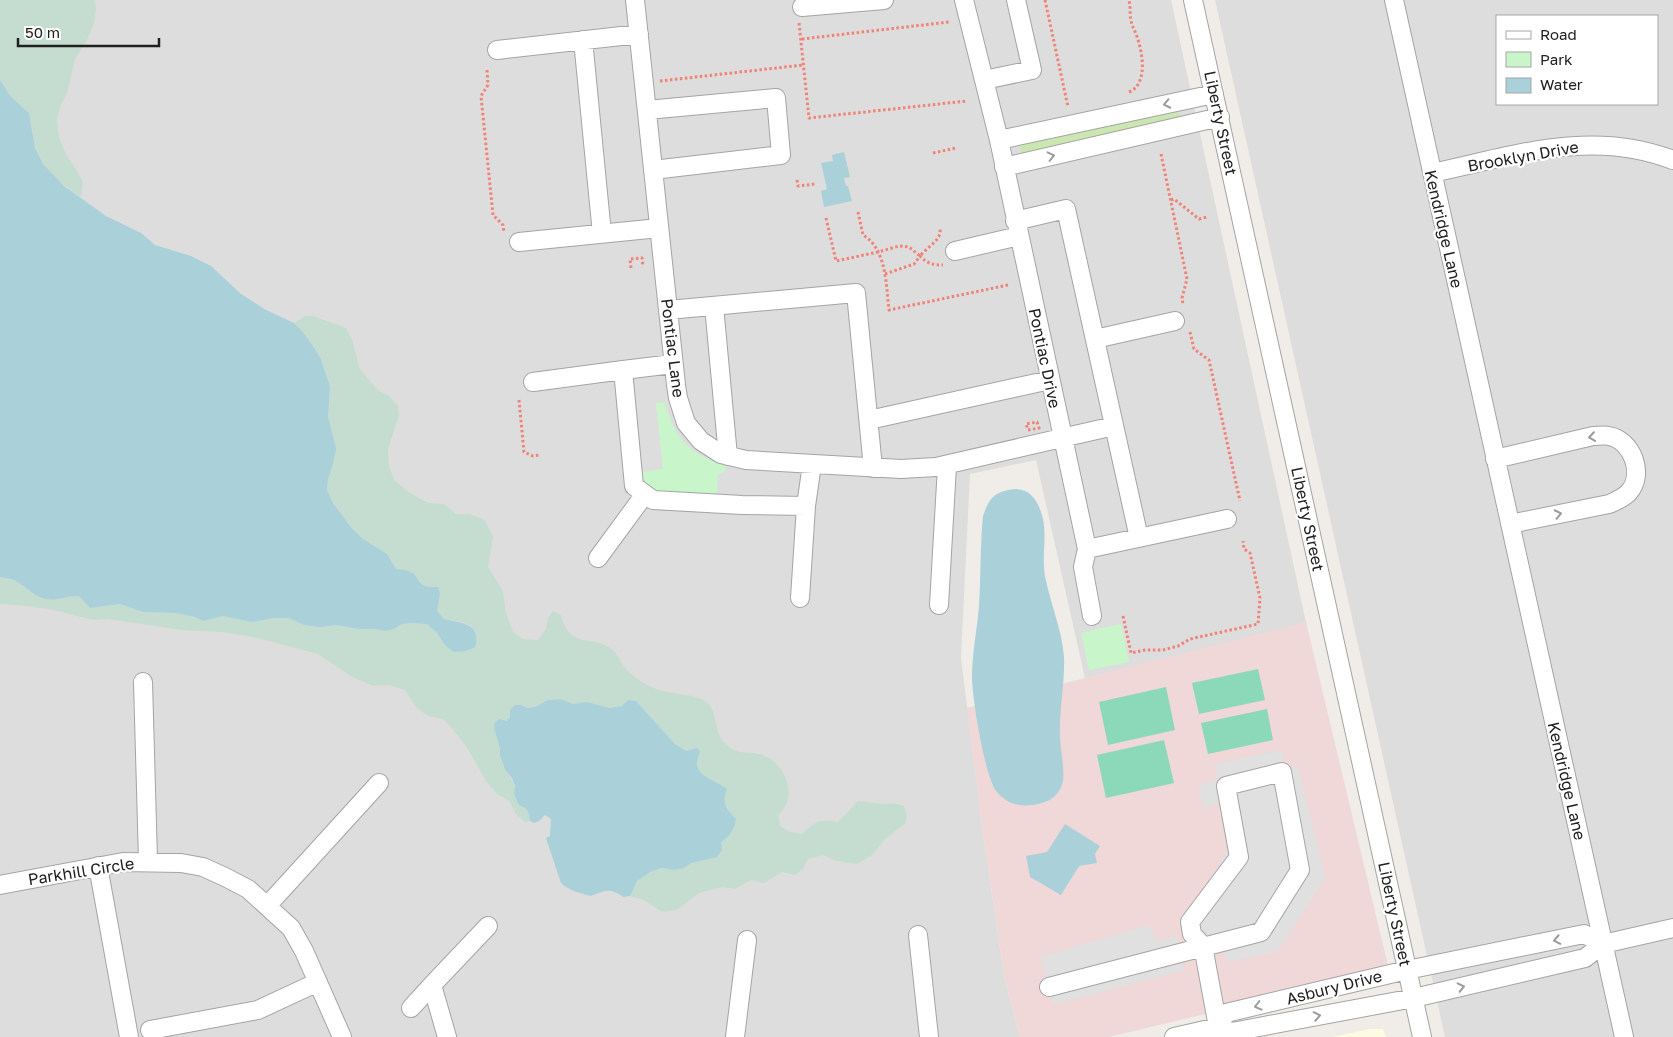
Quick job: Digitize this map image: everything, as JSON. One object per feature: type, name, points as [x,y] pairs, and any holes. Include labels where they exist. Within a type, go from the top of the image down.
[{"type":"street","name":"Pontiac Lane","points":[[635,0],[678,398],[686,423],[701,441],[710,449],[746,460],[874,468],[915,468],[947,466],[1114,426]]},
{"type":"street","points":[[801,13],[884,0]]},
{"type":"street","name":"Pontiac Drive","points":[[964,0],[999,140],[1087,549],[1083,567],[1092,616]]},
{"type":"street","points":[[984,80],[1032,70],[1016,0]]},
{"type":"street","name":"Liberty Street","points":[[1193,0],[1422,1037]]},
{"type":"street","name":"Kendridge Lane","points":[[1394,0],[1624,1037]]},
{"type":"street","points":[[497,50],[639,34]]},
{"type":"street","points":[[583,40],[602,234]]},
{"type":"street","points":[[999,140],[1214,94]]},
{"type":"street","points":[[647,110],[776,98],[782,155],[653,170]]},
{"type":"street","points":[[1004,166],[1220,117]]},
{"type":"street","name":"Brooklyn Drive","points":[[1432,174],[1547,148],[1569,145],[1617,146],[1640,150],[1673,160]]},
{"type":"street","points":[[950,258],[1066,208],[1139,538]]},
{"type":"street","points":[[512,241],[659,228]]},
{"type":"street","points":[[668,310],[856,293],[874,468]]},
{"type":"street","points":[[714,306],[728,456]]},
{"type":"street","points":[[1095,339],[1179,314]]},
{"type":"street","points":[[533,382],[673,364]]},
{"type":"street","points":[[623,370],[634,486],[653,500],[742,505],[806,506]]},
{"type":"street","points":[[869,420],[1050,380]]},
{"type":"street","points":[[1495,459],[1593,436],[1608,436],[1622,441],[1630,450],[1635,464],[1635,478],[1630,492],[1619,500],[1609,504],[1510,524]]},
{"type":"street","points":[[800,598],[806,506],[812,464]]},
{"type":"street","points":[[939,605],[947,466]]},
{"type":"street","points":[[598,558],[645,494]]},
{"type":"street","points":[[1087,549],[1227,519]]},
{"type":"street","points":[[143,682],[148,861]]},
{"type":"street","points":[[1049,988],[1203,946],[1262,932],[1300,870],[1282,772],[1226,786],[1238,857],[1190,922],[1192,934],[1203,946],[1218,1027]]},
{"type":"street","points":[[267,906],[379,783]]},
{"type":"street","name":"Parkhill Circle","points":[[0,885],[123,862],[181,863],[203,868],[248,890],[291,928],[318,982],[342,1037]]},
{"type":"street","points":[[98,866],[129,1037]]},
{"type":"street","points":[[411,1008],[488,926]]},
{"type":"street","name":"Asbury Drive","points":[[1174,1037],[1218,1027],[1232,1032],[1414,998],[1585,958],[1603,944],[1673,928]]},
{"type":"street","name":"Asbury Drive","points":[[1218,1027],[1226,1014],[1407,970],[1584,934],[1603,944]]},
{"type":"street","points":[[918,935],[929,1037]]},
{"type":"street","points":[[735,1037],[746,940]]},
{"type":"street","points":[[150,1030],[258,1010],[318,982]]},
{"type":"street","points":[[432,986],[447,1037]]},
{"type":"path","points":[[1045,0],[1068,107]]},
{"type":"path","points":[[1122,95],[1133,90],[1139,81],[1143,60],[1137,32],[1129,10],[1129,0]]},
{"type":"path","points":[[801,13],[808,118],[968,101]]},
{"type":"path","points":[[802,39],[949,22]]},
{"type":"path","points":[[659,81],[803,65]]},
{"type":"path","points":[[486,70],[488,85],[481,96],[493,215],[503,225],[512,241]]},
{"type":"path","points":[[1060,109],[1077,105]]},
{"type":"path","points":[[933,153],[956,148]]},
{"type":"path","points":[[1161,154],[1187,279],[1179,314]]},
{"type":"path","points":[[797,180],[798,186],[801,187],[815,184]]},
{"type":"path","points":[[1171,200],[1174,199],[1199,219],[1207,217]]},
{"type":"path","points":[[858,212],[863,235],[870,239],[878,252],[884,274],[889,310],[1008,285]]},
{"type":"path","points":[[826,218],[836,261],[899,246],[909,247],[931,264],[950,258]]},
{"type":"path","points":[[884,274],[914,264],[926,248],[938,239],[941,233],[940,229]]},
{"type":"path","points":[[631,268],[630,259],[642,258],[643,267]]},
{"type":"path","points":[[1190,332],[1194,349],[1209,360],[1240,501]]},
{"type":"path","points":[[519,400],[524,452],[533,456],[538,455]]},
{"type":"path","points":[[1124,616],[1131,653],[1145,650],[1163,650],[1178,646],[1190,639],[1258,624],[1260,598],[1250,552],[1244,549],[1243,541]]},
{"type":"shaded area","points":[[0,0],[1171,0],[1307,627],[1085,678],[1036,460],[970,474],[961,658],[982,826],[1004,975],[1020,1037],[0,1037]]},
{"type":"shaded area","points":[[0,0],[94,0],[96,7],[94,24],[86,42],[75,59],[67,93],[60,107],[57,121],[59,138],[66,154],[83,181],[81,197],[60,182],[43,164],[35,145],[29,113],[11,97],[0,80]]},
{"type":"shaded area","points":[[1215,0],[1673,0],[1673,1037],[1445,1037]]},
{"type":"shaded area","points":[[305,316],[313,316],[346,328],[352,339],[360,370],[379,391],[388,395],[398,406],[399,415],[388,449],[389,467],[395,481],[410,493],[428,503],[444,504],[456,514],[470,514],[485,520],[493,537],[488,567],[503,591],[506,613],[513,632],[523,639],[538,640],[546,629],[548,618],[553,611],[561,615],[570,633],[583,640],[597,642],[613,650],[626,669],[643,682],[666,692],[700,698],[705,701],[712,709],[719,733],[726,744],[737,751],[765,756],[776,763],[781,769],[787,782],[788,796],[786,805],[778,815],[780,826],[790,832],[802,834],[818,822],[838,822],[858,801],[904,806],[907,815],[906,823],[885,839],[872,855],[857,864],[837,861],[823,855],[808,859],[803,869],[795,875],[782,872],[764,883],[751,880],[735,889],[722,887],[699,893],[677,910],[662,912],[644,900],[630,896],[637,880],[650,872],[662,868],[674,870],[691,863],[721,841],[736,819],[726,806],[719,783],[707,778],[700,771],[697,761],[697,748],[685,751],[675,744],[636,701],[610,708],[587,702],[573,704],[561,699],[548,700],[535,707],[526,708],[494,729],[503,765],[514,785],[514,794],[529,812],[530,821],[525,822],[516,814],[509,801],[497,794],[486,781],[468,749],[451,727],[443,719],[428,716],[417,708],[405,690],[389,685],[374,686],[354,678],[318,654],[257,638],[222,632],[181,630],[108,619],[93,620],[53,610],[0,604],[0,577],[14,579],[33,594],[59,599],[70,595],[79,596],[90,608],[120,604],[143,612],[177,613],[203,621],[223,616],[252,622],[274,618],[288,618],[304,625],[320,627],[336,625],[385,631],[394,629],[402,624],[427,624],[437,633],[445,645],[477,640],[475,633],[469,625],[443,619],[437,611],[440,594],[420,585],[414,576],[396,569],[387,554],[363,539],[350,526],[333,503],[327,490],[333,464],[328,417],[330,387],[321,359],[294,323]]},
{"type":"shaded area","points":[[1306,622],[1389,970],[1109,1037],[1020,1037],[1004,975],[967,708]]},
{"type":"shaded area","points":[[1282,750],[1285,768],[1298,766],[1325,878],[1277,952],[1227,962],[1223,946],[1190,955],[1184,932],[1186,918],[1230,847],[1221,806],[1218,804],[1203,808],[1199,784],[1218,780],[1215,764]]},
{"type":"shaded area","points":[[1149,925],[1155,939],[1160,941],[1177,936],[1184,970],[1053,1005],[1040,957]]},
{"type":"shaded area","points":[[1370,1029],[1383,1029],[1386,1037],[1332,1037]]},
{"type":"green space","points":[[1176,111],[1180,115],[1180,119],[1026,153],[1022,153],[1020,149],[1021,145],[1025,143]]},
{"type":"green space","points":[[664,402],[674,427],[685,444],[702,456],[726,466],[725,471],[718,475],[717,494],[659,494],[645,485],[642,472],[663,469],[656,403]]},
{"type":"green space","points":[[1121,624],[1129,662],[1089,670],[1081,633]]},
{"type":"green space","points":[[1258,669],[1265,700],[1199,714],[1192,683]]},
{"type":"green space","points":[[1166,687],[1175,730],[1108,745],[1099,702]]},
{"type":"green space","points":[[1267,709],[1273,740],[1208,754],[1201,723]]},
{"type":"green space","points":[[1164,740],[1174,783],[1106,798],[1097,755]]},
{"type":"water","points":[[0,80],[11,97],[29,113],[35,148],[43,164],[64,186],[106,216],[141,233],[155,245],[191,256],[211,266],[241,294],[266,310],[294,323],[301,330],[321,359],[330,387],[328,417],[336,449],[327,490],[333,503],[350,526],[363,539],[387,554],[396,569],[413,573],[424,586],[438,587],[440,594],[437,611],[444,619],[468,625],[475,633],[475,647],[466,651],[454,652],[445,645],[437,633],[427,624],[402,624],[394,629],[385,631],[336,625],[320,627],[304,625],[288,618],[274,618],[252,622],[223,616],[203,621],[177,613],[143,612],[120,604],[90,608],[79,596],[55,599],[42,598],[14,580],[0,577]]},
{"type":"water","points":[[844,152],[850,177],[844,178],[852,201],[824,207],[821,191],[827,189],[821,163],[833,161],[832,155]]},
{"type":"water","points":[[1016,489],[1025,491],[1034,498],[1043,517],[1045,576],[1061,636],[1064,657],[1060,726],[1062,785],[1051,799],[1033,805],[1017,805],[1004,799],[996,791],[992,783],[980,736],[972,677],[979,606],[983,516],[991,499],[1003,491]]},
{"type":"water","points":[[561,699],[573,704],[587,702],[610,708],[622,706],[628,700],[636,701],[675,744],[686,751],[697,748],[700,752],[697,760],[700,772],[727,789],[725,794],[726,806],[736,819],[731,832],[721,842],[722,850],[717,857],[691,863],[684,868],[674,870],[662,868],[650,872],[637,881],[630,896],[623,897],[614,892],[607,891],[591,896],[571,890],[561,883],[546,838],[550,836],[551,819],[545,815],[534,823],[530,821],[526,809],[519,805],[514,794],[515,786],[512,778],[505,770],[500,755],[500,748],[494,728],[495,723],[499,719],[507,721],[510,717],[510,710],[515,705],[522,705],[526,708],[535,707],[548,700]]},
{"type":"water","points":[[1065,824],[1100,846],[1095,854],[1097,863],[1079,866],[1061,895],[1030,877],[1026,856],[1047,852]]}]
